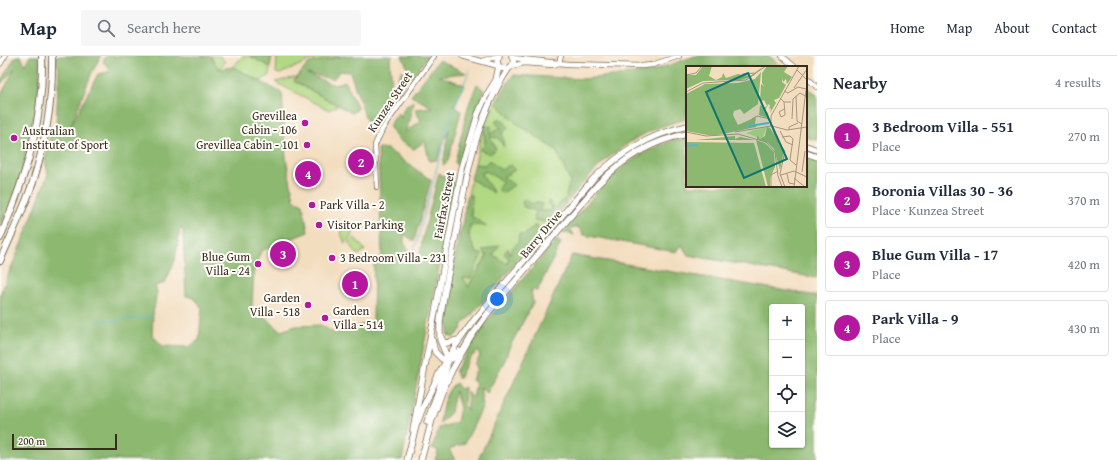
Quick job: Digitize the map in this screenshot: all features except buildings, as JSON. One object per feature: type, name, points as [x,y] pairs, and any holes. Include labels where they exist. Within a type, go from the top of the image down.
[{"type":"highway","points":[[0,238],[22,183],[32,150],[41,100],[42,56]]},
{"type":"highway","points":[[0,261],[33,184],[42,150],[51,100],[52,56]]},
{"type":"main road","name":"Fairfax Street","points":[[410,449],[415,415],[462,168],[482,102],[496,80],[498,56]]},
{"type":"main road","points":[[498,66],[504,69],[510,67],[513,62],[513,57]]},
{"type":"main road","name":"Fairfax Street","points":[[447,360],[440,342],[439,333],[466,178],[475,142],[488,106],[510,67]]},
{"type":"main road","name":"Barry Drive","points":[[410,449],[416,426],[424,405],[460,338],[486,305],[593,179],[609,164],[629,149],[652,137],[686,126]]},
{"type":"main road","name":"Barry Drive","points":[[419,460],[444,386],[471,337],[493,307],[613,168],[631,155],[654,143],[686,134]]},
{"type":"main road","points":[[807,146],[817,150]]},
{"type":"main road","points":[[807,153],[817,157]]},
{"type":"main road","points":[[433,326],[434,350],[440,358],[447,360],[452,359],[471,337]]},
{"type":"main road","points":[[439,333],[442,340],[447,344],[460,338]]},
{"type":"main road","points":[[419,460],[428,420],[446,371],[447,360]]},
{"type":"main road","points":[[407,460],[410,449]]},
{"type":"street","points":[[0,64],[5,56]]},
{"type":"street","name":"Kunzea Street","points":[[376,187],[375,145],[377,139],[383,128],[434,56]]},
{"type":"street","points":[[462,56],[498,66]]},
{"type":"street","points":[[482,61],[498,56]]},
{"type":"street","points":[[559,63],[561,56]]},
{"type":"street","points":[[513,57],[559,63],[642,66],[652,65],[679,56]]},
{"type":"street","points":[[782,56],[794,66]]},
{"type":"street","points":[[510,67],[524,63],[553,65],[559,63]]},
{"type":"street","points":[[807,78],[817,87]]},
{"type":"green space","name":"Australian Institute of Sport","points":[[16,56],[21,56],[25,65],[30,56],[39,56],[40,79],[32,141],[17,188],[0,228],[0,97],[15,68],[0,85],[0,82]]},
{"type":"green space","points":[[56,56],[101,56],[92,72],[69,130],[98,74],[112,71],[103,62],[106,56],[210,56],[219,69],[233,67],[282,93],[286,158],[294,200],[303,204],[308,232],[261,251],[254,269],[252,306],[281,331],[296,326],[321,325],[335,334],[373,321],[374,262],[382,255],[378,148],[387,149],[431,180],[414,241],[404,234],[404,243],[419,264],[422,241],[439,173],[455,184],[402,460],[0,460],[0,294],[27,230],[48,174],[45,159],[52,127],[59,138],[56,127],[59,67],[56,63]],"holes":[[[180,228],[183,230],[186,296],[194,298],[202,308],[199,340],[189,347],[163,346],[152,335],[153,313],[157,292],[155,286],[165,283],[175,260]]]},
{"type":"green space","points":[[210,56],[220,56],[225,62],[219,69]]},
{"type":"green space","points":[[243,56],[250,56],[270,67],[269,76],[260,81],[233,67]]},
{"type":"green space","points":[[250,56],[272,56],[270,67]]},
{"type":"green space","points":[[277,56],[339,56],[316,64],[313,59],[280,74],[276,73]]},
{"type":"green space","points":[[338,56],[393,56],[390,58],[392,92],[402,70],[406,80],[378,125],[367,122],[350,72],[340,71],[333,79],[307,74],[334,85],[345,81],[358,109],[352,113],[294,81],[309,63],[341,57]]},
{"type":"green space","points":[[402,56],[428,56],[412,77]]},
{"type":"green space","points":[[695,56],[769,56],[782,66],[686,66],[686,119],[652,131],[621,148],[607,159],[581,185],[569,200],[566,196],[570,181],[556,150],[515,122],[496,102],[513,75],[583,79],[650,72]]},
{"type":"green space","points":[[439,60],[466,73],[439,76],[465,85],[454,106],[461,111],[448,161],[443,165],[449,129],[437,160],[429,161],[425,141],[414,149],[398,140],[389,126],[398,113],[401,118],[404,108],[413,101],[411,117],[405,132],[421,121],[415,109],[432,107],[411,96]]},
{"type":"green space","points":[[297,77],[294,81],[338,105],[329,110],[275,82]]},
{"type":"green space","points":[[477,84],[484,90],[484,93],[466,139],[459,168],[455,162],[468,107]]},
{"type":"green space","points":[[807,87],[817,95],[817,141],[807,137]]},
{"type":"green space","points":[[496,102],[515,122],[556,150],[570,181],[566,196],[569,200],[565,204],[565,198],[556,208],[549,203],[552,211],[538,211],[542,204],[531,204],[526,199],[522,202],[524,207],[536,211],[534,220],[551,222],[541,234],[535,225],[509,254],[508,248],[505,255],[509,258],[507,264],[492,254],[499,245],[482,251],[487,256],[468,287],[463,278],[482,254],[476,253],[469,237],[470,225],[485,225],[471,216],[472,196],[468,195],[471,179],[493,192],[480,174],[483,165],[475,164],[483,128]]},
{"type":"green space","points":[[500,118],[509,127],[502,133],[504,147],[498,138],[490,137],[496,149],[490,154],[480,150],[485,145],[484,127],[491,126],[490,135],[497,129],[502,129],[495,122]]},
{"type":"green space","points":[[686,138],[686,187],[807,187],[807,158],[817,162],[817,278],[688,255],[681,244],[676,252],[584,235],[578,227],[570,228],[574,235],[563,232],[589,201],[617,173],[648,151],[667,143]]},
{"type":"green space","points":[[489,160],[501,170],[510,165],[515,170],[503,177],[514,185],[503,193],[498,189],[502,181],[485,171],[481,174],[494,193],[471,179],[475,164],[485,165]]},
{"type":"green space","points":[[468,195],[472,195],[471,216],[486,226],[470,225],[469,237],[476,253],[482,254],[471,278],[463,278],[468,287],[487,256],[482,251],[499,245],[493,255],[507,264],[509,258],[504,254],[508,248],[509,254],[518,243],[519,234],[524,235],[536,225],[541,234],[468,319],[462,324],[461,330],[453,338],[447,334],[449,327],[445,323],[448,315],[448,297]]},
{"type":"green space","points":[[565,198],[565,204],[551,222],[534,220],[536,211],[524,207],[522,202],[526,199],[531,204],[542,204],[539,211],[552,211],[548,200],[556,208]]},
{"type":"green space","points":[[344,228],[352,232],[351,237],[345,244],[341,233]]},
{"type":"green space","points":[[355,238],[365,250],[358,255],[349,243]]},
{"type":"green space","points":[[556,240],[561,243],[537,291],[531,290],[533,303],[508,350],[506,358],[487,393],[480,387],[483,406],[465,443],[449,449],[455,460],[435,460],[438,450],[432,448],[439,428],[457,422],[460,408],[455,391],[451,412],[440,424],[446,395],[456,383],[460,389],[465,387],[464,405],[468,411],[467,391],[473,398],[476,383],[472,380],[477,368],[475,364],[480,356],[478,351],[468,360],[459,379],[455,372],[482,327]]},
{"type":"green space","points":[[572,255],[817,296],[817,460],[478,460]]},
{"type":"waterway","points":[[415,248],[451,116],[470,69]]},
{"type":"waterway","points":[[96,322],[152,317]]},
{"type":"place","name":"Grevillea Cabin - 106","points":[[305,123]]},
{"type":"place","name":"Australian Institute of Sport","points":[[14,138]]},
{"type":"place","name":"Grevillea Cabin - 101","points":[[307,145]]},
{"type":"place","name":"Boronia Villas 30 - 36","points":[[361,162]]},
{"type":"place","name":"Park Villa - 9","points":[[308,174]]},
{"type":"place","name":"Park Villa - 2","points":[[312,205]]},
{"type":"place","name":"Visitor Parking","points":[[319,225]]},
{"type":"place","name":"Blue Gum Villa - 17","points":[[283,254]]},
{"type":"place","name":"3 Bedroom Villa - 231","points":[[332,258]]},
{"type":"place","name":"Blue Gum Villa - 24","points":[[258,264]]},
{"type":"place","name":"3 Bedroom Villa - 551","points":[[355,284]]},
{"type":"place","name":"Garden Villa - 518","points":[[308,305]]},
{"type":"place","name":"Garden Villa - 514","points":[[325,318]]}]
